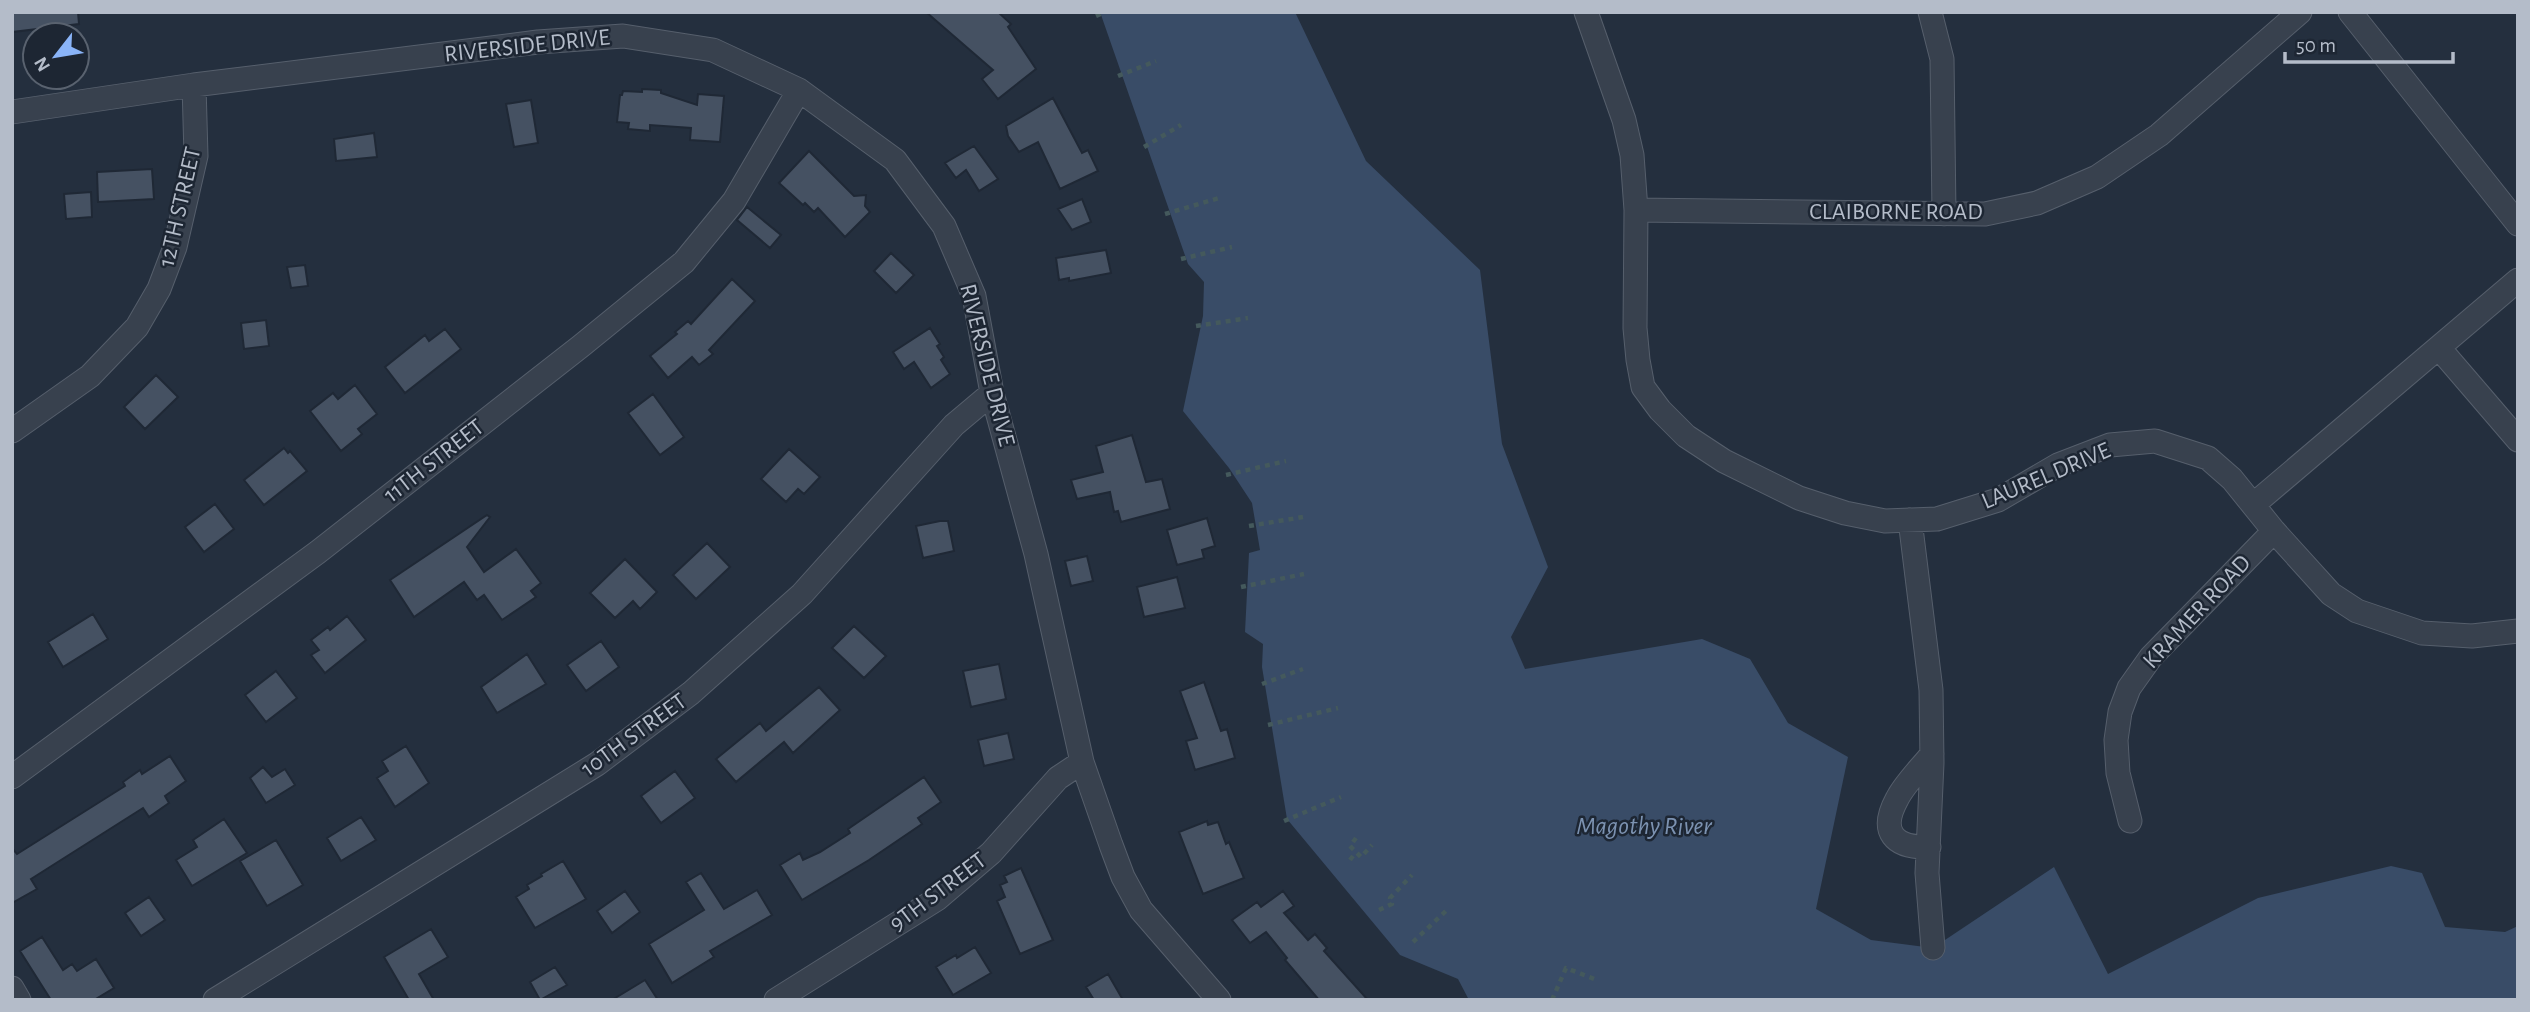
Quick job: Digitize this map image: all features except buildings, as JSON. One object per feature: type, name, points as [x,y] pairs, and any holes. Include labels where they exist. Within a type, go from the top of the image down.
[{"type":"street","name":"LAUREL DRIVE","points":[[1586,12],[1624,120],[1632,155],[1636,210],[1635,328],[1643,387],[1660,410],[1686,436],[1724,461],[1799,498],[1845,513],[1885,521],[1937,519],[1998,500],[2058,466],[2110,445],[2155,440],[2208,458],[2232,479],[2331,594],[2357,611],[2422,633],[2472,636],[2518,631]]},
{"type":"street","points":[[1930,12],[1942,60],[1944,214]]},
{"type":"street","name":"CLAIBORNE ROAD","points":[[1636,210],[1985,214],[2037,203],[2097,177],[2159,135],[2300,12]]},
{"type":"street","points":[[2350,12],[2518,224]]},
{"type":"street","name":"RIVERSIDE DRIVE","points":[[12,112],[194,85],[538,42],[624,36],[713,50],[799,90],[895,160],[944,226],[974,296],[992,393],[1036,555],[1082,762],[1123,877],[1141,910],[1219,1000]]},
{"type":"street","name":"12TH STREET","points":[[12,432],[90,376],[137,327],[159,289],[175,247],[196,156],[194,85]]},
{"type":"street","name":"11TH STREET","points":[[12,777],[318,552],[684,262],[734,201],[799,90]]},
{"type":"street","points":[[2253,505],[2518,280]]},
{"type":"street","points":[[2439,348],[2518,440]]},
{"type":"street","name":"10TH STREET","points":[[215,1000],[576,777],[691,693],[802,594],[954,425],[992,393]]},
{"type":"street","points":[[1910,520],[1931,690],[1932,754],[1927,873],[1933,948]]},
{"type":"street","name":"KRAMER ROAD","points":[[2130,821],[2118,773],[2116,740],[2120,712],[2129,688],[2151,657],[2274,531]]},
{"type":"street","points":[[1929,847],[1898,843],[1890,833],[1890,821],[1897,799],[1932,754]]},
{"type":"street","name":"9TH STREET","points":[[776,1000],[937,899],[991,853],[1058,778],[1082,762]]},
{"type":"street","points":[[12,988],[19,1000]]},
{"type":"path","points":[[1096,16],[1105,12]]},
{"type":"path","points":[[1118,76],[1156,61]]},
{"type":"path","points":[[1144,147],[1181,125]]},
{"type":"path","points":[[1166,214],[1219,198]]},
{"type":"path","points":[[1181,260],[1232,247]]},
{"type":"path","points":[[1196,326],[1248,318]]},
{"type":"path","points":[[1226,475],[1286,461]]},
{"type":"path","points":[[1250,526],[1303,517]]},
{"type":"path","points":[[1241,587],[1304,574]]},
{"type":"path","points":[[1262,684],[1303,669]]},
{"type":"path","points":[[1268,725],[1338,708]]},
{"type":"path","points":[[1284,821],[1341,797]]},
{"type":"path","points":[[1356,838],[1350,846],[1361,857],[1373,845]]},
{"type":"path","points":[[1350,860],[1356,852]]},
{"type":"path","points":[[1379,909],[1392,904],[1390,898],[1412,875]]},
{"type":"path","points":[[1413,942],[1448,908]]},
{"type":"path","points":[[1552,1000],[1566,968],[1597,980]]},
{"type":"water","name":"Magothy River","points":[[1100,12],[1295,12],[1366,161],[1480,270],[1502,444],[1548,567],[1511,637],[1525,669],[1702,639],[1750,659],[1788,723],[1848,757],[1816,909],[1871,940],[1933,948],[2054,867],[2108,974],[2258,898],[2391,866],[2422,873],[2445,927],[2505,932],[2518,926],[2518,1000],[1469,1000],[1458,979],[1400,955],[1287,819],[1262,667],[1263,644],[1245,632],[1249,553],[1260,550],[1252,503],[1229,468],[1183,411],[1203,316],[1204,282],[1188,264]]}]
